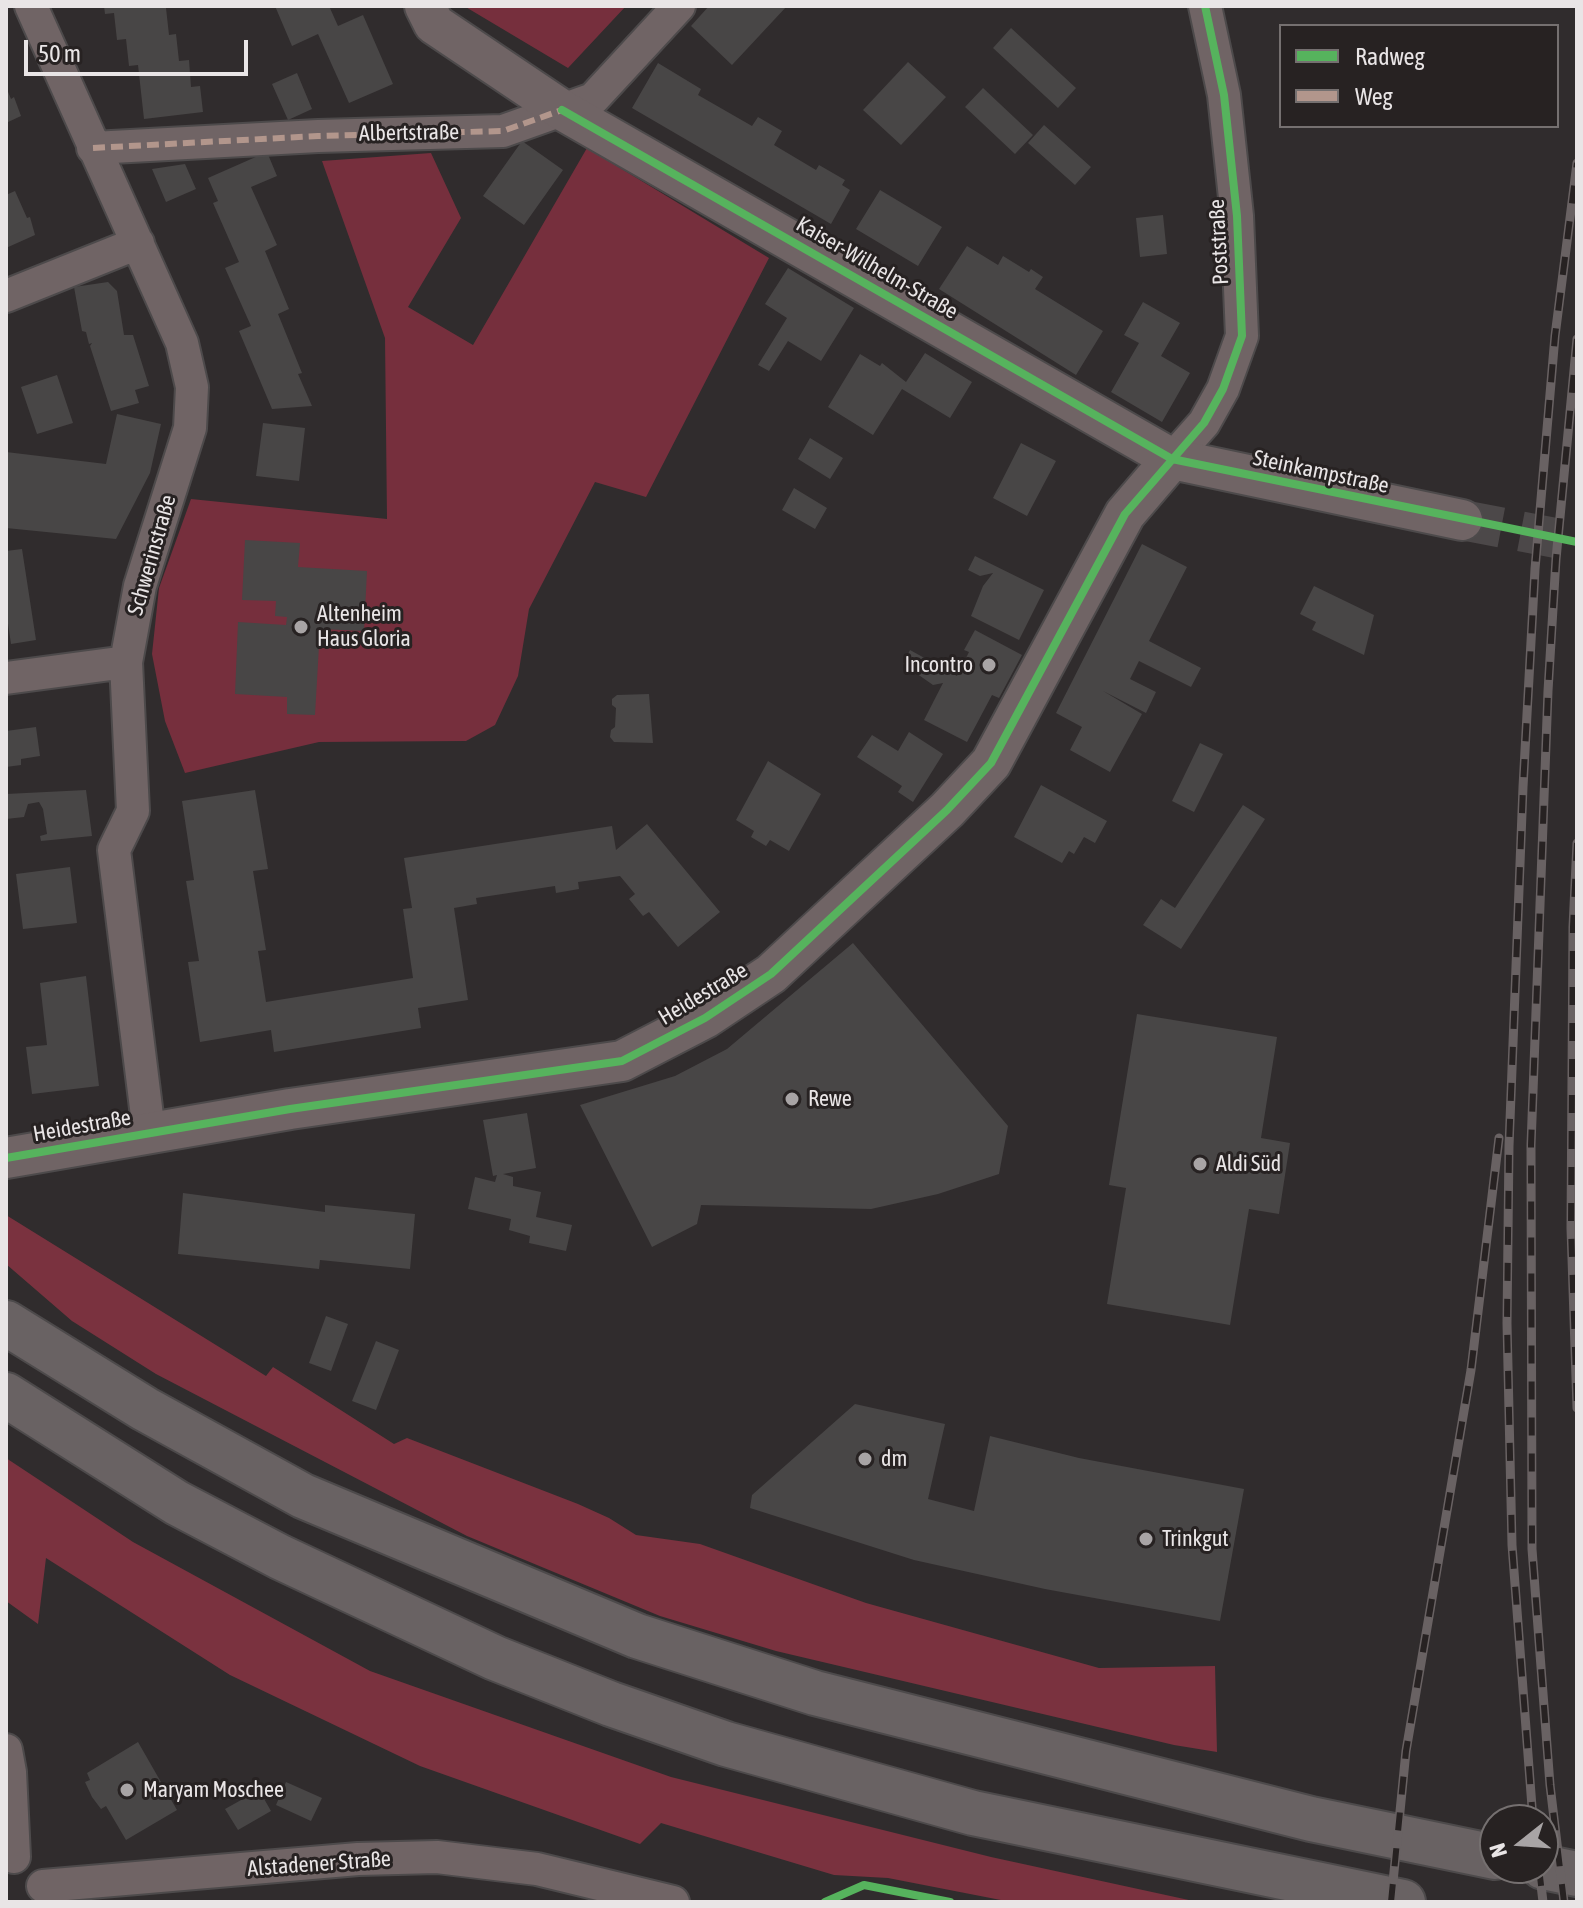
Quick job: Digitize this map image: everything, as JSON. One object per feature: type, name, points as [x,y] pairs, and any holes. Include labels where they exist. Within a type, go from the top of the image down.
[{"type":"highway","points":[[6,1323],[145,1409],[303,1496],[637,1636],[815,1693],[1311,1819],[1479,1854]]},
{"type":"highway","points":[[6,1395],[177,1503],[280,1557],[495,1658],[611,1704],[726,1744],[973,1813],[1403,1902]]},
{"type":"street","name":"Schwerinstraße","points":[[31,6],[182,343],[192,387],[190,428],[140,586],[126,662],[133,811],[114,850],[149,1132]]},
{"type":"street","name":"Kaiser-Wilhelm-Straße","points":[[425,6],[434,24],[562,110],[1172,459]]},
{"type":"street","name":"Albertstraße","points":[[93,148],[318,136],[503,131],[593,99],[679,6]]},
{"type":"street","name":"Poststraße","points":[[1172,459],[1204,423],[1223,389],[1242,336],[1237,216],[1224,95],[1205,6]]},
{"type":"street","points":[[6,296],[138,243]]},
{"type":"street","name":"Steinkampstraße","points":[[1172,459],[1462,520]]},
{"type":"street","name":"Heidestraße","points":[[6,1158],[149,1132],[622,1061],[715,1011],[771,974],[947,810],[991,763],[1125,514],[1172,459]]},
{"type":"street","points":[[6,678],[126,662]]},
{"type":"street","points":[[6,1750],[10,1858],[33,1867],[42,1894]]},
{"type":"street","name":"Alstadener Straße","points":[[42,1894],[358,1859],[437,1857],[537,1869],[590,1892],[673,1902]]},
{"type":"shaded area","points":[[464,6],[626,6],[568,68]]},
{"type":"shaded area","points":[[587,148],[769,258],[646,497],[595,482],[529,609],[518,676],[495,725],[466,741],[319,742],[185,773],[165,721],[152,654],[159,588],[191,499],[387,519],[385,338],[322,161],[431,153],[461,218],[408,307],[473,345]]},
{"type":"shaded area","points":[[6,1215],[266,1376],[273,1367],[394,1444],[407,1438],[578,1504],[636,1535],[700,1544],[866,1603],[1099,1668],[1215,1666],[1217,1752],[1174,1745],[776,1651],[660,1616],[467,1536],[156,1374],[72,1321],[6,1264]]},
{"type":"shaded area","points":[[6,1458],[133,1542],[370,1671],[671,1777],[991,1857],[1198,1902],[1011,1902],[888,1878],[834,1875],[661,1823],[640,1844],[420,1766],[230,1675],[46,1558],[38,1624],[6,1601]]},
{"type":"building","points":[[104,6],[166,8],[169,35],[176,34],[179,61],[189,60],[191,87],[200,86],[203,112],[144,119],[138,65],[129,66],[126,39],[117,40],[114,13],[105,14]]},
{"type":"building","points":[[275,6],[329,6],[338,26],[363,15],[393,84],[349,103],[318,34],[292,46]]},
{"type":"building","points":[[709,6],[787,6],[732,65],[691,26]]},
{"type":"building","points":[[1011,28],[1076,88],[1058,108],[993,48]]},
{"type":"building","points":[[908,62],[946,97],[901,145],[863,110]]},
{"type":"building","points":[[658,63],[701,89],[698,95],[752,126],[758,117],[782,131],[774,145],[816,170],[819,165],[845,180],[842,185],[850,190],[831,224],[632,108]]},
{"type":"building","points":[[297,73],[312,109],[288,120],[272,84]]},
{"type":"building","points":[[6,87],[11,99],[14,97],[21,116],[6,123]]},
{"type":"building","points":[[983,88],[1033,135],[1015,154],[965,107]]},
{"type":"building","points":[[1044,125],[1091,167],[1075,185],[1028,143]]},
{"type":"building","points":[[522,141],[563,170],[524,225],[483,196]]},
{"type":"building","points":[[267,152],[277,176],[251,187],[277,245],[265,251],[289,309],[278,314],[312,406],[272,409],[239,331],[251,326],[225,268],[239,262],[213,203],[218,201],[208,178]]},
{"type":"building","points":[[185,164],[196,189],[166,202],[152,169]]},
{"type":"building","points":[[880,190],[942,227],[918,266],[856,229]]},
{"type":"building","points":[[15,191],[27,218],[30,217],[35,235],[6,248],[6,195]]},
{"type":"building","points":[[1163,215],[1167,254],[1140,257],[1136,218]]},
{"type":"building","points":[[967,246],[998,265],[1003,256],[1029,272],[1031,269],[1043,277],[1035,289],[1103,331],[1076,375],[939,289]]},
{"type":"building","points":[[788,268],[854,308],[821,361],[788,341],[769,371],[758,365],[787,318],[765,304]]},
{"type":"building","points":[[108,282],[117,291],[124,335],[133,335],[149,386],[135,390],[139,403],[111,411],[90,346],[92,343],[89,344],[86,332],[82,331],[74,287]]},
{"type":"building","points":[[1143,302],[1180,323],[1161,356],[1190,373],[1162,422],[1111,392],[1139,343],[1124,335]]},
{"type":"building","points":[[925,353],[972,382],[950,418],[902,389],[873,435],[828,407],[860,354],[880,366],[882,363],[906,382]]},
{"type":"building","points":[[57,375],[73,423],[37,434],[21,387]]},
{"type":"building","points":[[117,414],[161,424],[150,473],[116,539],[6,528],[6,452],[106,464]]},
{"type":"building","points":[[263,423],[305,428],[299,481],[256,476]]},
{"type":"building","points":[[810,438],[843,458],[830,479],[798,459]]},
{"type":"building","points":[[1021,443],[1056,461],[1027,516],[993,498]]},
{"type":"building","points":[[794,488],[827,508],[815,529],[782,510]]},
{"type":"building","name":"Altenheim Haus Gloria","points":[[245,540],[300,543],[298,567],[367,571],[364,631],[320,629],[315,715],[287,714],[287,697],[235,694],[238,622],[286,625],[287,617],[275,616],[276,601],[242,600]]},
{"type":"building","points":[[1142,544],[1187,567],[1149,641],[1201,668],[1191,687],[1139,661],[1130,679],[1156,692],[1146,713],[1103,691],[1142,714],[1110,772],[1070,750],[1082,727],[1056,713]]},
{"type":"building","points":[[22,549],[36,640],[11,644],[6,610],[6,551]]},
{"type":"building","points":[[975,556],[1044,590],[1019,640],[971,616],[983,586],[993,573],[980,576],[968,570]]},
{"type":"building","points":[[1314,586],[1374,615],[1364,655],[1312,630],[1316,622],[1300,614]]},
{"type":"building","points":[[975,630],[1022,655],[999,698],[992,695],[967,742],[924,720],[943,683],[933,685],[903,664],[910,650],[957,676],[969,652],[964,650]]},
{"type":"building","points":[[649,694],[653,743],[614,742],[610,737],[615,727],[616,708],[612,705],[612,699],[617,695]]},
{"type":"building","points":[[36,727],[40,756],[21,759],[21,765],[6,767],[6,731]]},
{"type":"building","points":[[909,732],[943,754],[913,802],[898,792],[902,786],[857,757],[872,735],[898,751]]},
{"type":"building","points":[[1200,743],[1223,754],[1194,812],[1172,801]]},
{"type":"building","points":[[768,761],[821,794],[789,851],[770,840],[766,846],[751,837],[754,831],[736,820]]},
{"type":"building","points":[[1041,785],[1107,821],[1095,843],[1084,837],[1074,854],[1069,851],[1062,863],[1014,837]]},
{"type":"building","points":[[86,790],[92,836],[41,841],[40,836],[47,834],[39,802],[28,804],[24,817],[6,819],[6,794]]},
{"type":"building","points":[[255,790],[268,869],[253,871],[266,950],[258,951],[266,1002],[413,978],[403,909],[412,908],[404,858],[612,826],[616,850],[647,824],[720,912],[678,947],[649,912],[643,916],[629,899],[635,894],[620,876],[578,882],[579,889],[556,893],[555,886],[476,898],[477,904],[454,908],[468,1000],[418,1008],[421,1028],[274,1052],[271,1030],[200,1042],[188,962],[199,961],[186,881],[194,880],[182,801]]},
{"type":"building","points":[[1243,805],[1265,819],[1181,949],[1143,925],[1161,899],[1175,908]]},
{"type":"building","points":[[70,867],[77,923],[23,929],[16,874]]},
{"type":"building","name":"Rewe","points":[[853,943],[1008,1126],[999,1174],[938,1194],[871,1209],[701,1205],[697,1224],[652,1247],[580,1105],[675,1076],[727,1049]]},
{"type":"building","points":[[86,976],[99,1086],[32,1094],[26,1047],[47,1045],[40,983]]},
{"type":"building","name":"Aldi Süd","points":[[1137,1014],[1277,1037],[1261,1138],[1290,1143],[1279,1214],[1249,1209],[1230,1325],[1107,1304],[1126,1188],[1109,1185]]},
{"type":"building","points":[[527,1113],[536,1168],[503,1174],[513,1177],[513,1186],[541,1192],[536,1217],[572,1225],[566,1251],[529,1243],[530,1236],[509,1230],[511,1219],[468,1209],[475,1177],[495,1182],[497,1175],[493,1176],[483,1120]]},
{"type":"building","points":[[183,1193],[325,1212],[325,1205],[415,1214],[410,1269],[320,1260],[319,1269],[178,1254]]},
{"type":"building","points":[[326,1316],[348,1324],[331,1371],[309,1363]]},
{"type":"building","points":[[376,1341],[399,1350],[376,1410],[352,1401]]},
{"type":"building","points":[[855,1404],[945,1424],[928,1499],[974,1511],[990,1436],[1079,1458],[1244,1489],[1220,1621],[1045,1589],[914,1560],[750,1508],[752,1495]]},
{"type":"building","name":"Maryam Moschee","points":[[138,1742],[177,1810],[126,1840],[106,1806],[101,1809],[85,1782],[90,1780],[87,1773]]},
{"type":"building","points":[[286,1782],[322,1798],[311,1821],[276,1805]]},
{"type":"building","points":[[259,1790],[271,1811],[238,1830],[225,1809]]},
{"type":"tunnel","points":[[1462,520],[1577,542]]},
{"type":"railway","points":[[1532,1804],[1512,1545],[1507,1323],[1509,1146],[1535,569],[1555,336],[1577,163]]},
{"type":"railway","points":[[1564,1902],[1550,1785],[1532,1549],[1531,1145],[1548,691],[1556,559],[1577,339]]},
{"type":"railway","points":[[1577,843],[1573,927],[1571,1228],[1577,1408]]},
{"type":"railway","points":[[1391,1902],[1406,1751],[1471,1370],[1499,1138]]},
{"type":"railway","points":[[1541,1884],[1543,1902]]},
{"type":"marked path","points":[[93,148],[318,136],[503,131],[562,110]]},
{"type":"cycle path","points":[[6,1158],[290,1109],[622,1061],[705,1018],[771,974],[947,810],[991,763],[1125,514],[1204,423],[1223,389],[1242,336],[1237,216],[1224,95],[1205,6]]},
{"type":"cycle path","points":[[562,110],[1172,459],[1577,542]]},
{"type":"cycle path","points":[[825,1902],[864,1885],[950,1902]]},
{"type":"place","name":"Altenheim Haus Gloria","points":[[301,627]]},
{"type":"place","name":"Incontro","points":[[989,665]]},
{"type":"place","name":"Rewe","points":[[792,1099]]},
{"type":"place","name":"Aldi Süd","points":[[1200,1164]]},
{"type":"place","name":"dm","points":[[865,1459]]},
{"type":"place","name":"Trinkgut","points":[[1146,1539]]},
{"type":"place","name":"Maryam Moschee","points":[[127,1790]]}]
